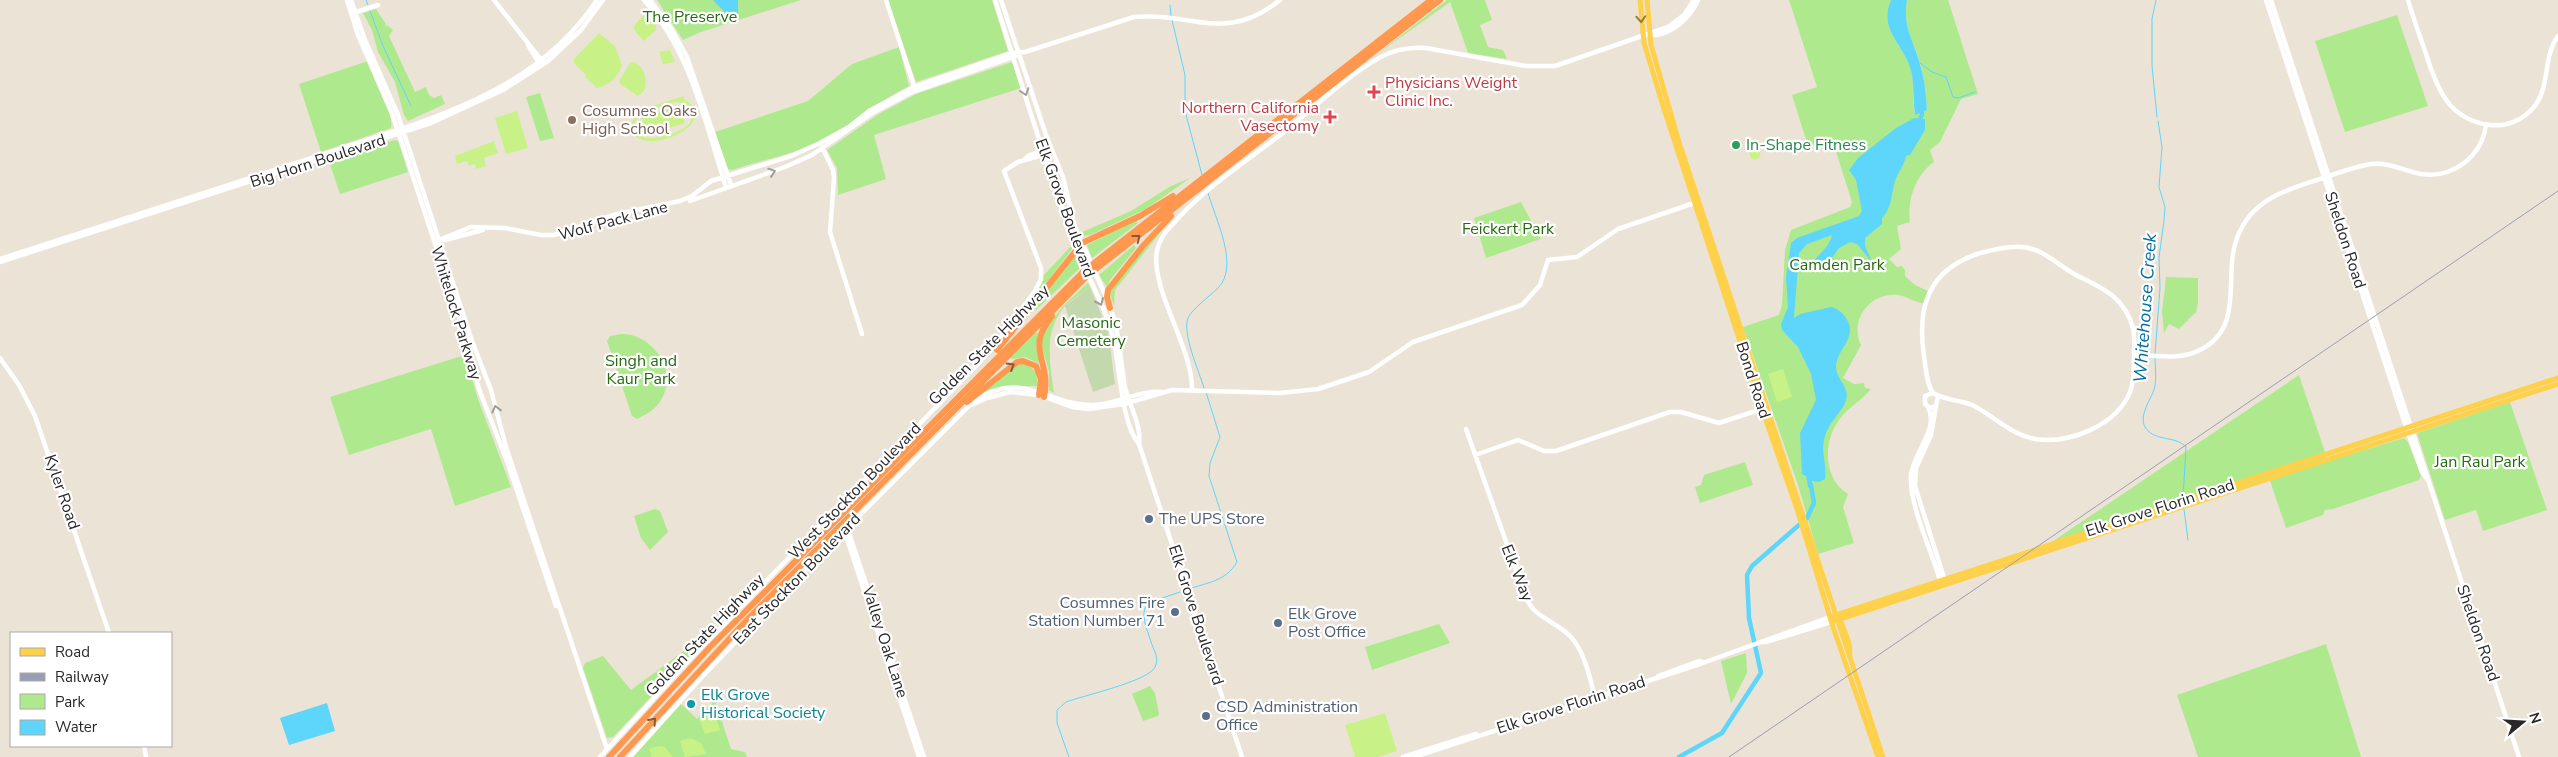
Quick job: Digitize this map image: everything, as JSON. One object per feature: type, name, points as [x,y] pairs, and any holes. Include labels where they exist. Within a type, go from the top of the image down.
[{"type":"highway","name":"Golden State Highway","points":[[1207,178],[1431,0]]},
{"type":"highway","name":"Golden State Highway","points":[[609,757],[710,647],[966,387],[1084,271],[1440,0]]},
{"type":"highway","name":"Golden State Highway","points":[[620,757],[745,622],[1087,276],[1189,198],[1198,183]]},
{"type":"highway","points":[[966,387],[1009,338],[1076,248],[1082,243],[1140,216],[1198,183]]},
{"type":"highway","points":[[1110,308],[1107,292],[1115,279],[1142,246],[1189,198]]},
{"type":"highway","points":[[1042,394],[1047,378],[1039,351],[1039,337],[1042,328],[1071,292]]},
{"type":"highway","points":[[934,431],[1017,362],[1023,361],[1036,366],[1041,379],[1042,394]]},
{"type":"main road","name":"Bond Road","points":[[1640,0],[1646,36],[1682,166],[1696,202],[1764,408],[1800,509],[1805,532],[1833,618],[1850,660],[1878,757]]},
{"type":"main road","name":"Bond Road","points":[[1647,0],[1646,36],[1696,202]]},
{"type":"main road","name":"Elk Grove Florin Road","points":[[1833,618],[1917,588],[1943,582],[2049,549],[2334,457],[2558,378]]},
{"type":"main road","name":"Elk Grove Florin Road","points":[[1833,618],[1844,618],[2061,541],[2251,478],[2558,384]]},
{"type":"main road","points":[[2334,457],[2338,450]]},
{"type":"main road","points":[[2243,486],[2251,478]]},
{"type":"main road","name":"Bond Road","points":[[1805,532],[1816,557],[1853,685],[1883,757]]},
{"type":"main road","points":[[1904,597],[1917,588]]},
{"type":"main road","points":[[1889,602],[1896,595]]},
{"type":"main road","points":[[1844,618],[1841,624],[1849,642],[1850,660]]},
{"type":"street","name":"Whitelock Parkway","points":[[347,0],[392,98],[423,208],[465,335],[482,397],[508,464],[553,599],[566,625]]},
{"type":"street","name":"Whitelock Parkway","points":[[351,0],[353,13]]},
{"type":"street","points":[[494,0],[541,62]]},
{"type":"street","name":"Big Horn Boulevard","points":[[401,132],[502,86],[541,62],[578,27],[597,0]]},
{"type":"street","name":"Big Horn Boulevard","points":[[0,261],[432,123],[521,80],[548,61],[575,36],[603,0]]},
{"type":"street","points":[[644,0],[667,30],[685,64],[725,176]]},
{"type":"street","points":[[650,0],[671,28],[685,52],[728,186]]},
{"type":"street","points":[[886,0],[915,89],[1128,18],[1146,16],[1212,25],[1238,22],[1258,15],[1280,0]]},
{"type":"street","name":"Elk Grove Boulevard","points":[[998,0],[1007,18],[1082,243],[1110,308],[1121,358],[1126,402],[1135,440],[1139,444],[1242,757]]},
{"type":"street","name":"Elk Grove Boulevard","points":[[998,0],[1013,56],[1076,248],[1116,340],[1121,390],[1126,402]]},
{"type":"street","points":[[1646,36],[1678,20],[1696,0]]},
{"type":"street","points":[[1192,390],[1190,371],[1158,274],[1156,260],[1162,236],[1186,209],[1370,64],[1394,52],[1426,48],[1526,66],[1549,67],[1566,64],[1646,36],[1671,30],[1691,13],[1696,0]]},
{"type":"street","name":"Sheldon Road","points":[[2266,0],[2396,380],[2422,472],[2427,480],[2519,757]]},
{"type":"street","name":"Sheldon Road","points":[[2270,0],[2384,360],[2410,429]]},
{"type":"street","points":[[2408,0],[2442,97],[2461,115],[2486,124],[2510,123],[2523,117],[2534,106],[2543,92],[2547,59],[2558,36]]},
{"type":"street","points":[[353,13],[378,5]]},
{"type":"street","name":"Wolf Pack Lane","points":[[439,240],[471,227],[504,228],[541,235],[557,234],[617,214],[690,197],[707,182],[791,156],[820,143],[849,127],[869,111],[915,89]]},
{"type":"street","name":"Wolf Pack Lane","points":[[439,240],[475,231],[496,230],[541,238],[554,237],[622,216],[680,204],[785,167],[823,149],[874,112],[915,89]]},
{"type":"street","points":[[2134,355],[2185,356],[2211,343],[2221,332],[2230,307],[2231,262],[2235,244],[2251,213],[2260,204],[2278,193],[2326,177],[2375,164],[2424,174],[2445,172],[2461,165],[2474,154],[2482,141],[2486,124]]},
{"type":"street","name":"Whitelock Parkway","points":[[401,132],[472,341],[491,390],[505,443],[607,749]]},
{"type":"street","points":[[820,143],[834,178],[830,232],[862,334]]},
{"type":"street","points":[[1045,152],[1052,150]]},
{"type":"street","name":"West Stockton Boulevard","points":[[600,757],[688,660],[955,388],[998,341],[1035,291],[1041,276],[1040,260],[1004,171],[1024,160],[1045,152]]},
{"type":"street","points":[[1682,166],[1690,178]]},
{"type":"street","points":[[1126,402],[1162,392],[1192,390],[1297,393],[1327,387],[1362,375],[1383,364],[1396,352],[1412,342],[1522,305],[1540,286],[1548,260],[1563,260],[1577,256],[1592,248],[1613,231],[1696,202]]},
{"type":"street","points":[[423,208],[435,236],[439,240],[439,257]]},
{"type":"street","points":[[1928,381],[1933,393],[1938,397],[1970,405],[2024,436],[2040,439],[2073,438],[2108,418],[2121,406],[2132,386],[2134,355],[2131,322],[2125,310],[2108,290],[2076,275],[2042,252],[2023,247],[2005,247],[1956,263],[1936,283],[1925,307],[1921,326],[1928,381],[1927,394],[1924,401],[1931,413],[1929,430],[1913,463],[1911,484],[1943,582]]},
{"type":"street","name":"Kyler Road","points":[[0,358],[19,385],[35,416],[109,632]]},
{"type":"street","points":[[2384,360],[2396,380]]},
{"type":"street","name":"East Stockton Boulevard","points":[[630,757],[701,678],[845,529],[980,397],[998,390],[1019,388],[1085,405],[1126,402]]},
{"type":"street","points":[[987,398],[998,390]]},
{"type":"street","points":[[1102,405],[1116,399],[1121,390]]},
{"type":"street","name":"East Stockton Boulevard","points":[[969,406],[987,398],[1010,392],[1042,394],[1072,407],[1088,409],[1126,402]]},
{"type":"street","points":[[1927,394],[1933,393]]},
{"type":"street","points":[[1938,397],[1933,430],[1918,461],[1914,480],[1943,582]]},
{"type":"street","points":[[1928,407],[1950,400]]},
{"type":"street","points":[[1072,407],[1085,405]]},
{"type":"street","points":[[1475,455],[1518,440],[1544,451],[1556,451],[1670,412],[1681,412],[1716,423],[1764,408]]},
{"type":"street","name":"Elk Way","points":[[1466,428],[1526,598],[1537,614],[1566,632],[1574,641],[1595,697]]},
{"type":"street","name":"Valley Oak Lane","points":[[845,529],[924,757]]},
{"type":"street","points":[[2049,549],[2061,541]]},
{"type":"street","name":"Valley Oak Lane","points":[[871,606],[919,757]]},
{"type":"street","name":"Elk Grove Florin Road","points":[[1762,642],[1785,632],[1833,618]]},
{"type":"street","name":"Elk Grove Florin Road","points":[[1414,757],[1658,676],[1691,668],[1702,662],[1745,647],[1774,640],[1833,618]]},
{"type":"street","points":[[1774,640],[1785,632]]},
{"type":"street","name":"Elk Grove Florin Road","points":[[1403,757],[1483,734]]},
{"type":"green space","name":"The Preserve","points":[[657,0],[801,0],[701,32],[683,40]]},
{"type":"green space","points":[[888,0],[992,0],[1008,51],[916,82]]},
{"type":"green space","points":[[1447,0],[1485,0],[1492,20],[1480,25],[1488,47],[1503,50],[1507,59],[1468,53],[1450,2],[1376,55]]},
{"type":"green space","name":"Camden Park","points":[[1789,0],[1891,0],[1888,21],[1894,39],[1905,55],[1912,75],[1915,114],[1927,110],[1922,72],[1906,19],[1907,0],[1948,0],[1978,94],[1961,99],[1940,142],[1930,150],[1934,162],[1922,173],[1914,188],[1910,205],[1910,222],[1897,226],[1901,249],[1889,259],[1897,267],[1902,266],[1905,270],[1905,276],[1915,285],[1928,291],[1924,303],[1898,295],[1888,295],[1871,303],[1860,317],[1858,336],[1861,345],[1843,378],[1854,384],[1864,383],[1865,388],[1871,389],[1846,411],[1836,424],[1829,445],[1828,456],[1833,478],[1839,487],[1848,494],[1843,507],[1854,543],[1818,554],[1798,485],[1743,327],[1779,315],[1782,305],[1785,250],[1791,230],[1850,207],[1852,202],[1833,142],[1808,146],[1792,95],[1817,87]]},
{"type":"green space","points":[[376,9],[386,24],[385,28],[387,25],[393,30],[389,36],[415,92],[426,87],[429,95],[434,98],[441,95],[445,104],[408,121],[404,115],[395,82],[378,52],[372,30],[363,13]]},
{"type":"green space","points":[[645,14],[656,26],[656,30],[644,41],[634,30],[634,27]]},
{"type":"green space","points":[[2397,15],[2428,106],[2345,132],[2315,41]]},
{"type":"green space","points":[[599,33],[615,46],[622,65],[613,80],[597,88],[585,77],[586,75],[574,63],[574,59]]},
{"type":"green space","points":[[899,47],[909,86],[832,135],[810,146],[732,170],[728,169],[715,132],[808,101],[852,64]]},
{"type":"green space","points":[[670,50],[675,62],[663,64],[659,52]]},
{"type":"green space","points":[[368,61],[387,105],[391,128],[321,152],[299,84]]},
{"type":"green space","points":[[634,62],[641,67],[645,74],[646,82],[644,91],[638,96],[620,84],[619,81],[630,63]]},
{"type":"green space","points":[[1012,62],[1021,88],[874,135],[886,179],[838,195],[837,168],[827,150],[877,115],[916,94]]},
{"type":"green space","points":[[540,93],[554,138],[540,141],[526,97]]},
{"type":"green space","points":[[684,96],[684,99],[694,108],[695,117],[689,126],[679,133],[667,139],[653,141],[642,140],[632,131],[634,112]],"holes":[[[674,102],[683,103],[690,109],[691,115],[689,124],[684,128],[668,135],[649,138],[641,136],[636,131],[635,122],[642,113]]]},
{"type":"green space","points":[[680,105],[685,123],[646,135],[641,118]]},
{"type":"green space","points":[[517,111],[528,148],[506,154],[495,118]]},
{"type":"green space","points":[[395,140],[398,141],[408,172],[340,194],[329,161],[331,158]]},
{"type":"green space","points":[[494,141],[498,153],[484,158],[486,166],[476,169],[475,164],[469,166],[467,161],[457,164],[455,156]]},
{"type":"green space","points":[[1753,149],[1757,149],[1760,154],[1759,158],[1753,159],[1750,156],[1750,152]]},
{"type":"green space","points":[[1190,178],[1146,209],[1090,235],[1084,236],[1080,233],[1131,211],[1171,186]]},
{"type":"green space","name":"Feickert Park","points":[[1521,202],[1541,239],[1486,258],[1474,218]]},
{"type":"green space","points":[[1136,220],[1138,223],[1092,258],[1087,245]]},
{"type":"green space","points":[[1163,229],[1115,290],[1114,307],[1110,293],[1125,269]]},
{"type":"green space","points":[[1072,245],[1072,249],[1030,305],[1043,276]]},
{"type":"green space","points":[[1134,245],[1136,248],[1110,280],[1107,287],[1099,275]]},
{"type":"green space","points":[[1075,256],[1081,267],[1036,310],[1034,308]]},
{"type":"green space","points":[[2166,277],[2198,278],[2198,304],[2196,312],[2179,329],[2169,324],[2164,333],[2162,312]]},
{"type":"green space","points":[[1088,283],[1090,287],[1065,306],[1053,326],[1050,359],[1054,393],[1049,390],[1049,372],[1041,344],[1046,328],[1064,305]]},
{"type":"green space","name":"Masonic Cemetery","points":[[1090,287],[1108,331],[1115,384],[1093,392],[1065,306]]},
{"type":"green space","points":[[1035,332],[1038,333],[1036,346],[1040,361],[1038,363],[1025,357],[1012,359],[1010,357]]},
{"type":"green space","name":"Singh and Kaur Park","points":[[621,334],[633,335],[643,340],[660,356],[665,367],[666,389],[661,400],[650,411],[637,419],[632,416],[607,341],[610,336]]},
{"type":"green space","points":[[465,355],[478,399],[511,487],[455,506],[431,429],[349,455],[330,397]]},
{"type":"green space","points":[[1024,363],[1035,372],[1037,386],[1011,386],[981,394],[1013,366]]},
{"type":"green space","points":[[1783,369],[1792,397],[1777,402],[1768,374]]},
{"type":"green space","points":[[2299,375],[2328,461],[2404,438],[2408,442],[2421,476],[2419,480],[2325,510],[2323,515],[2286,528],[2269,478],[2028,558]]},
{"type":"green space","name":"Jan Rau Park","points":[[2510,402],[2547,510],[2483,531],[2476,510],[2445,520],[2417,433]]},
{"type":"green space","points":[[1745,462],[1753,485],[1700,503],[1695,487],[1701,485],[1704,475]]},
{"type":"green space","points":[[655,509],[660,511],[668,532],[650,550],[641,538],[634,516]]},
{"type":"green space","points":[[1439,624],[1450,643],[1372,670],[1365,647]]},
{"type":"green space","points":[[719,625],[613,737],[607,738],[583,668],[585,663],[603,656],[631,690]]},
{"type":"green space","points":[[2326,644],[2361,757],[2198,757],[2177,695]]},
{"type":"green space","points":[[1746,653],[1747,673],[1731,704],[1721,661]]},
{"type":"green space","points":[[1150,686],[1155,693],[1159,714],[1143,721],[1132,694]]},
{"type":"green space","points":[[715,700],[731,749],[745,752],[747,757],[633,757],[681,704],[697,719]]},
{"type":"green space","points":[[1385,713],[1397,751],[1378,757],[1355,757],[1345,725]]},
{"type":"green space","points":[[709,716],[717,721],[720,730],[705,734],[699,718]]},
{"type":"green space","points":[[690,738],[701,743],[706,754],[685,757],[680,741]]},
{"type":"green space","points":[[659,746],[665,747],[673,757],[652,757],[649,749]]},
{"type":"water","points":[[713,0],[738,0],[738,16],[729,17]]},
{"type":"water","points":[[1891,0],[1907,0],[1906,19],[1926,94],[1927,110],[1915,115],[1913,80],[1909,64],[1890,30],[1888,21]]},
{"type":"water","points":[[1914,118],[1925,119],[1925,130],[1910,155],[1906,156],[1895,181],[1889,205],[1882,218],[1882,224],[1865,238],[1865,246],[1872,262],[1857,244],[1850,242],[1839,248],[1822,272],[1811,268],[1828,245],[1832,235],[1807,244],[1799,253],[1794,318],[1800,314],[1831,307],[1845,316],[1850,332],[1849,338],[1839,355],[1836,368],[1845,387],[1846,400],[1842,409],[1828,428],[1824,440],[1825,479],[1819,482],[1812,481],[1812,490],[1808,487],[1806,476],[1802,474],[1800,433],[1816,400],[1811,374],[1798,347],[1782,330],[1781,324],[1788,307],[1786,277],[1791,243],[1797,238],[1859,216],[1862,211],[1856,180],[1849,170],[1858,158],[1896,128]]},
{"type":"water","points":[[327,703],[335,731],[289,745],[280,718]]},
{"type":"waterway","points":[[366,0],[368,5]]},
{"type":"waterway","points":[[2156,0],[2152,19],[2152,66],[2157,117]]},
{"type":"waterway","points":[[1170,5],[1171,16]]},
{"type":"waterway","points":[[370,11],[383,46],[411,106]]},
{"type":"waterway","points":[[1172,20],[1185,75],[1185,111],[1202,175]]},
{"type":"waterway","points":[[1920,63],[1932,72],[1946,77],[1953,97],[1958,98],[1975,92]]},
{"type":"waterway","points":[[1918,122],[1922,115],[1921,106]]},
{"type":"waterway","name":"Whitehouse Creek","points":[[2155,354],[2160,288],[2159,257],[2165,207],[2159,187],[2162,147],[2158,121]]},
{"type":"waterway","points":[[1204,388],[1189,343],[1187,333],[1188,318],[1218,288],[1224,279],[1227,267],[1224,242],[1208,193]]},
{"type":"waterway","name":"Whitehouse Creek","points":[[2155,358],[2155,386],[2143,420],[2148,431],[2154,435],[2179,442],[2186,447],[2183,498]]},
{"type":"waterway","points":[[1189,589],[1222,577],[1237,562],[1209,476],[1210,463],[1220,437],[1206,392]]},
{"type":"waterway","points":[[1679,757],[1722,733],[1761,673],[1749,618],[1747,575],[1752,566],[1807,518],[1814,503],[1811,485]]},
{"type":"waterway","name":"Whitehouse Creek","points":[[2184,509],[2188,540]]},
{"type":"waterway","points":[[1069,757],[1057,723],[1057,710],[1066,702],[1114,688],[1141,678],[1150,672],[1155,667],[1157,658],[1145,622],[1145,608],[1153,601],[1186,590]]},
{"type":"railway","points":[[1729,757],[2558,191]]},
{"type":"place","name":"Physicians Weight Clinic Inc.","points":[[1374,92]]},
{"type":"place","name":"Northern California Vasectomy","points":[[1330,117]]},
{"type":"place","name":"Cosumnes Oaks High School","points":[[572,120]]},
{"type":"place","name":"In-Shape Fitness","points":[[1736,145]]},
{"type":"place","name":"The UPS Store","points":[[1149,519]]},
{"type":"place","name":"Cosumnes Fire Station Number 71","points":[[1175,612]]},
{"type":"place","name":"Elk Grove Post Office","points":[[1278,623]]},
{"type":"place","name":"Elk Grove Historical Society","points":[[691,704]]},
{"type":"place","name":"CSD Administration Office","points":[[1206,716]]}]
